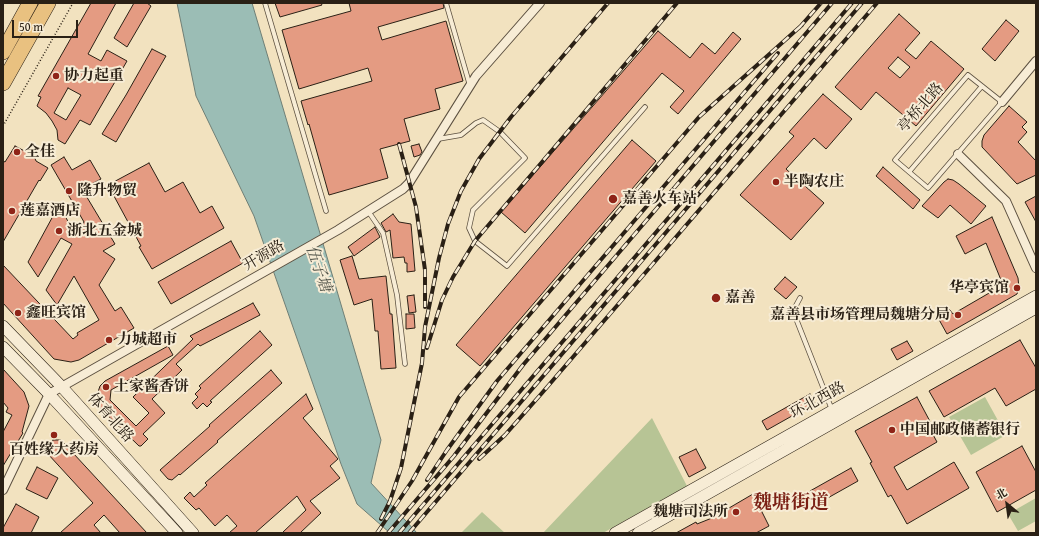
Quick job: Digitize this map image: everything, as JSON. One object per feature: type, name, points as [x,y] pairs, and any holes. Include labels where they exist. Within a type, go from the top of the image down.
[{"type":"highway","points":[[3,52],[30,3]]},
{"type":"highway","points":[[3,83],[48,3]]},
{"type":"street","name":"开源路","points":[[49,394],[338,230],[403,189],[409,184],[476,76],[540,3]]},
{"type":"street","points":[[1002,102],[1036,61]]},
{"type":"street","points":[[958,154],[1006,201],[1036,268]]},
{"type":"street","name":"环北西路","points":[[638,533],[1036,296]]},
{"type":"street","name":"环北西路","points":[[615,533],[1036,308]]},
{"type":"street","name":"体育北路","points":[[3,326],[62,387],[193,533]]},
{"type":"street","name":"体育北路","points":[[3,347],[49,394],[177,533]]},
{"type":"street","points":[[3,490],[49,394]]},
{"type":"lane","points":[[265,3],[326,211]]},
{"type":"lane","points":[[446,3],[470,86]]},
{"type":"lane","name":"亭桥北路","points":[[968,75],[1002,102],[928,188],[895,160],[968,75]]},
{"type":"lane","points":[[909,172],[982,86]]},
{"type":"lane","points":[[437,139],[461,135],[476,123],[483,120],[500,132],[525,158],[474,210],[469,228],[475,241],[506,266],[644,107]]},
{"type":"lane","points":[[368,211],[383,233],[397,295],[405,364]]},
{"type":"lane","points":[[800,298],[793,311],[835,415]]},
{"type":"path","points":[[3,126],[73,3]]},
{"type":"green space","points":[[985,397],[1006,435],[971,455],[949,417]]},
{"type":"green space","points":[[652,418],[687,486],[603,533],[543,533]]},
{"type":"green space","points":[[1036,498],[1036,521],[1018,531],[1008,514]]},
{"type":"green space","points":[[482,512],[505,533],[461,533]]},
{"type":"water","name":"伍子塘","points":[[177,3],[252,3],[381,440],[371,483],[417,533],[390,533],[357,504],[341,464],[254,216],[196,96]]},
{"type":"building","points":[[91,3],[116,3],[88,54],[101,61],[107,50],[127,61],[90,125],[80,120],[65,144],[58,140],[57,130],[52,121],[46,113],[37,106],[41,97],[38,96]],"holes":[[[68,88],[81,95],[66,120],[54,113]]]},
{"type":"building","points":[[134,3],[147,3],[151,6],[127,47],[114,38]]},
{"type":"building","points":[[275,3],[321,3],[322,5],[280,17]]},
{"type":"building","points":[[349,3],[443,3],[444,8],[378,27],[382,40],[446,21],[463,81],[435,89],[440,109],[404,119],[410,141],[380,149],[388,178],[329,195],[301,101],[372,81],[368,68],[299,89],[282,30],[351,11]]},
{"type":"building","points":[[899,14],[920,33],[905,50],[916,59],[931,41],[964,69],[916,126],[876,92],[861,110],[835,87]],"holes":[[[898,57],[910,67],[900,78],[888,68]]]},
{"type":"building","points":[[1006,20],[1019,31],[995,61],[982,49]]},
{"type":"building","points":[[658,31],[690,58],[702,43],[715,54],[733,32],[741,39],[678,114],[670,107],[684,91],[662,73],[525,233],[501,212]]},
{"type":"building","points":[[152,49],[166,56],[116,142],[102,134]]},
{"type":"building","name":"半陶农庄","points":[[823,94],[852,119],[826,149],[814,138],[786,169],[824,203],[791,240],[740,195],[794,136],[789,132]]},
{"type":"building","points":[[1009,106],[1027,122],[1022,127],[1027,132],[1018,142],[1036,161],[1036,175],[1017,184],[982,147],[984,135]]},
{"type":"building","points":[[632,140],[656,161],[480,366],[456,345]]},
{"type":"building","points":[[419,144],[422,152],[420,155],[414,157],[411,146]]},
{"type":"building","points":[[15,146],[34,156],[36,161],[48,168],[40,181],[39,180],[3,242],[3,161],[5,162]]},
{"type":"building","points":[[64,157],[72,170],[90,160],[101,179],[82,189],[115,244],[103,251],[115,259],[99,285],[115,311],[121,307],[134,328],[79,360],[71,362],[54,359],[3,303],[3,265],[73,339],[78,335],[77,333],[99,320],[74,276],[57,305],[46,290],[72,244],[61,238],[38,277],[28,262],[59,205],[76,236],[84,222],[51,165]]},
{"type":"building","points":[[149,163],[165,192],[183,182],[200,213],[212,206],[224,228],[152,269],[139,247],[141,246],[108,185]]},
{"type":"building","points":[[883,167],[920,200],[913,209],[876,176]]},
{"type":"building","points":[[948,179],[959,184],[986,206],[971,224],[950,205],[938,218],[922,206]]},
{"type":"building","points":[[1036,196],[1036,222],[1025,202]]},
{"type":"building","points":[[393,214],[399,222],[411,224],[415,271],[407,272],[407,263],[405,263],[404,257],[393,258],[390,230],[386,232],[381,223]]},
{"type":"building","points":[[992,217],[1018,278],[1019,288],[1017,294],[947,334],[937,316],[949,309],[953,314],[1003,285],[986,243],[965,254],[956,236]]},
{"type":"building","points":[[375,227],[380,237],[354,256],[348,247]]},
{"type":"building","points":[[231,241],[243,263],[171,304],[158,282]]},
{"type":"building","points":[[352,256],[359,279],[386,276],[390,314],[392,314],[396,368],[381,369],[378,331],[375,331],[372,299],[354,305],[340,260]]},
{"type":"building","points":[[785,277],[797,287],[786,299],[774,289]]},
{"type":"building","points":[[414,295],[416,312],[409,313],[407,296]]},
{"type":"building","points":[[253,303],[260,315],[200,346],[198,344],[176,364],[182,370],[152,399],[165,413],[143,434],[148,439],[141,446],[139,446],[100,408],[98,392],[100,386],[105,381],[168,346],[173,355],[111,390],[110,400],[136,426],[149,413],[133,397],[193,339],[190,336]]},
{"type":"building","points":[[406,314],[414,314],[415,328],[406,329]]},
{"type":"building","points":[[260,331],[272,345],[210,401],[212,402],[207,407],[203,403],[197,409],[192,403],[198,397],[195,394],[201,388],[199,386]]},
{"type":"building","points":[[1020,340],[1036,368],[1036,389],[1006,406],[995,388],[944,417],[929,391]]},
{"type":"building","points":[[907,341],[913,351],[897,360],[891,349]]},
{"type":"building","points":[[3,369],[24,392],[29,406],[23,433],[3,466],[3,432],[12,415],[6,412],[8,408],[3,402]]},
{"type":"building","points":[[271,370],[282,383],[180,475],[179,474],[172,480],[168,479],[160,470]]},
{"type":"building","points":[[306,394],[313,409],[303,418],[338,459],[330,466],[340,478],[310,501],[321,513],[300,533],[282,533],[306,510],[297,496],[255,533],[229,533],[237,526],[227,515],[215,526],[199,508],[196,510],[184,498],[190,492],[194,497],[207,485],[205,483]]},
{"type":"building","points":[[810,394],[815,403],[767,430],[762,421]]},
{"type":"building","points":[[917,397],[933,427],[930,429],[937,442],[894,467],[907,490],[954,462],[969,488],[907,524],[891,495],[888,497],[870,463],[872,462],[855,431]]},
{"type":"building","points":[[53,440],[61,440],[147,533],[120,533],[104,515],[94,525],[101,533],[60,533],[93,503],[47,453]]},
{"type":"building","points":[[1022,446],[1036,472],[1036,490],[997,512],[976,472]]},
{"type":"building","points":[[696,449],[706,468],[689,477],[679,457]]},
{"type":"building","points":[[37,467],[58,478],[47,499],[26,489]]},
{"type":"building","points":[[851,468],[858,481],[817,504],[810,491]]},
{"type":"building","points":[[753,494],[769,526],[756,533],[676,533],[696,522],[697,524],[712,518]]},
{"type":"building","points":[[16,504],[39,517],[31,533],[3,533],[3,528]]},
{"type":"railway","points":[[381,519],[390,501],[401,468],[422,363],[425,327],[439,258],[448,224],[461,191],[479,159],[511,117],[608,3]]},
{"type":"railway","points":[[427,348],[442,300],[453,277],[475,241],[677,3]]},
{"type":"railway","points":[[799,28],[821,3]]},
{"type":"railway","points":[[388,533],[454,456],[523,365],[832,3]]},
{"type":"railway","points":[[399,533],[852,3]]},
{"type":"railway","points":[[409,533],[862,3]]},
{"type":"railway","points":[[479,459],[505,435],[542,393],[877,3]]},
{"type":"railway","points":[[377,533],[412,481],[459,397],[699,117],[802,25]]},
{"type":"railway","points":[[427,480],[497,381],[778,53]]},
{"type":"railway","points":[[399,144],[416,207],[425,270],[425,307]]},
{"type":"place","name":"协力起重","points":[[56,76]]},
{"type":"place","name":"全佳","points":[[17,152]]},
{"type":"place","name":"半陶农庄","points":[[776,182]]},
{"type":"place","name":"隆升物贸","points":[[69,191]]},
{"type":"place","name":"嘉善火车站","points":[[613,199]]},
{"type":"place","name":"莲嘉酒店","points":[[12,211]]},
{"type":"place","name":"浙北五金城","points":[[59,231]]},
{"type":"place","name":"华亭宾馆","points":[[1017,288]]},
{"type":"place","name":"嘉善","points":[[716,298]]},
{"type":"place","name":"鑫旺宾馆","points":[[18,313]]},
{"type":"place","name":"嘉善县市场管理局魏塘分局","points":[[958,315]]},
{"type":"place","name":"力城超市","points":[[109,340]]},
{"type":"place","name":"土家酱香饼","points":[[106,387]]},
{"type":"place","name":"中国邮政储蓄银行","points":[[892,430]]},
{"type":"place","name":"百姓缘大药房","points":[[54,435]]},
{"type":"place","name":"魏塘司法所","points":[[736,512]]},
{"type":"district","name":"魏塘街道","points":[[791,503]]}]
